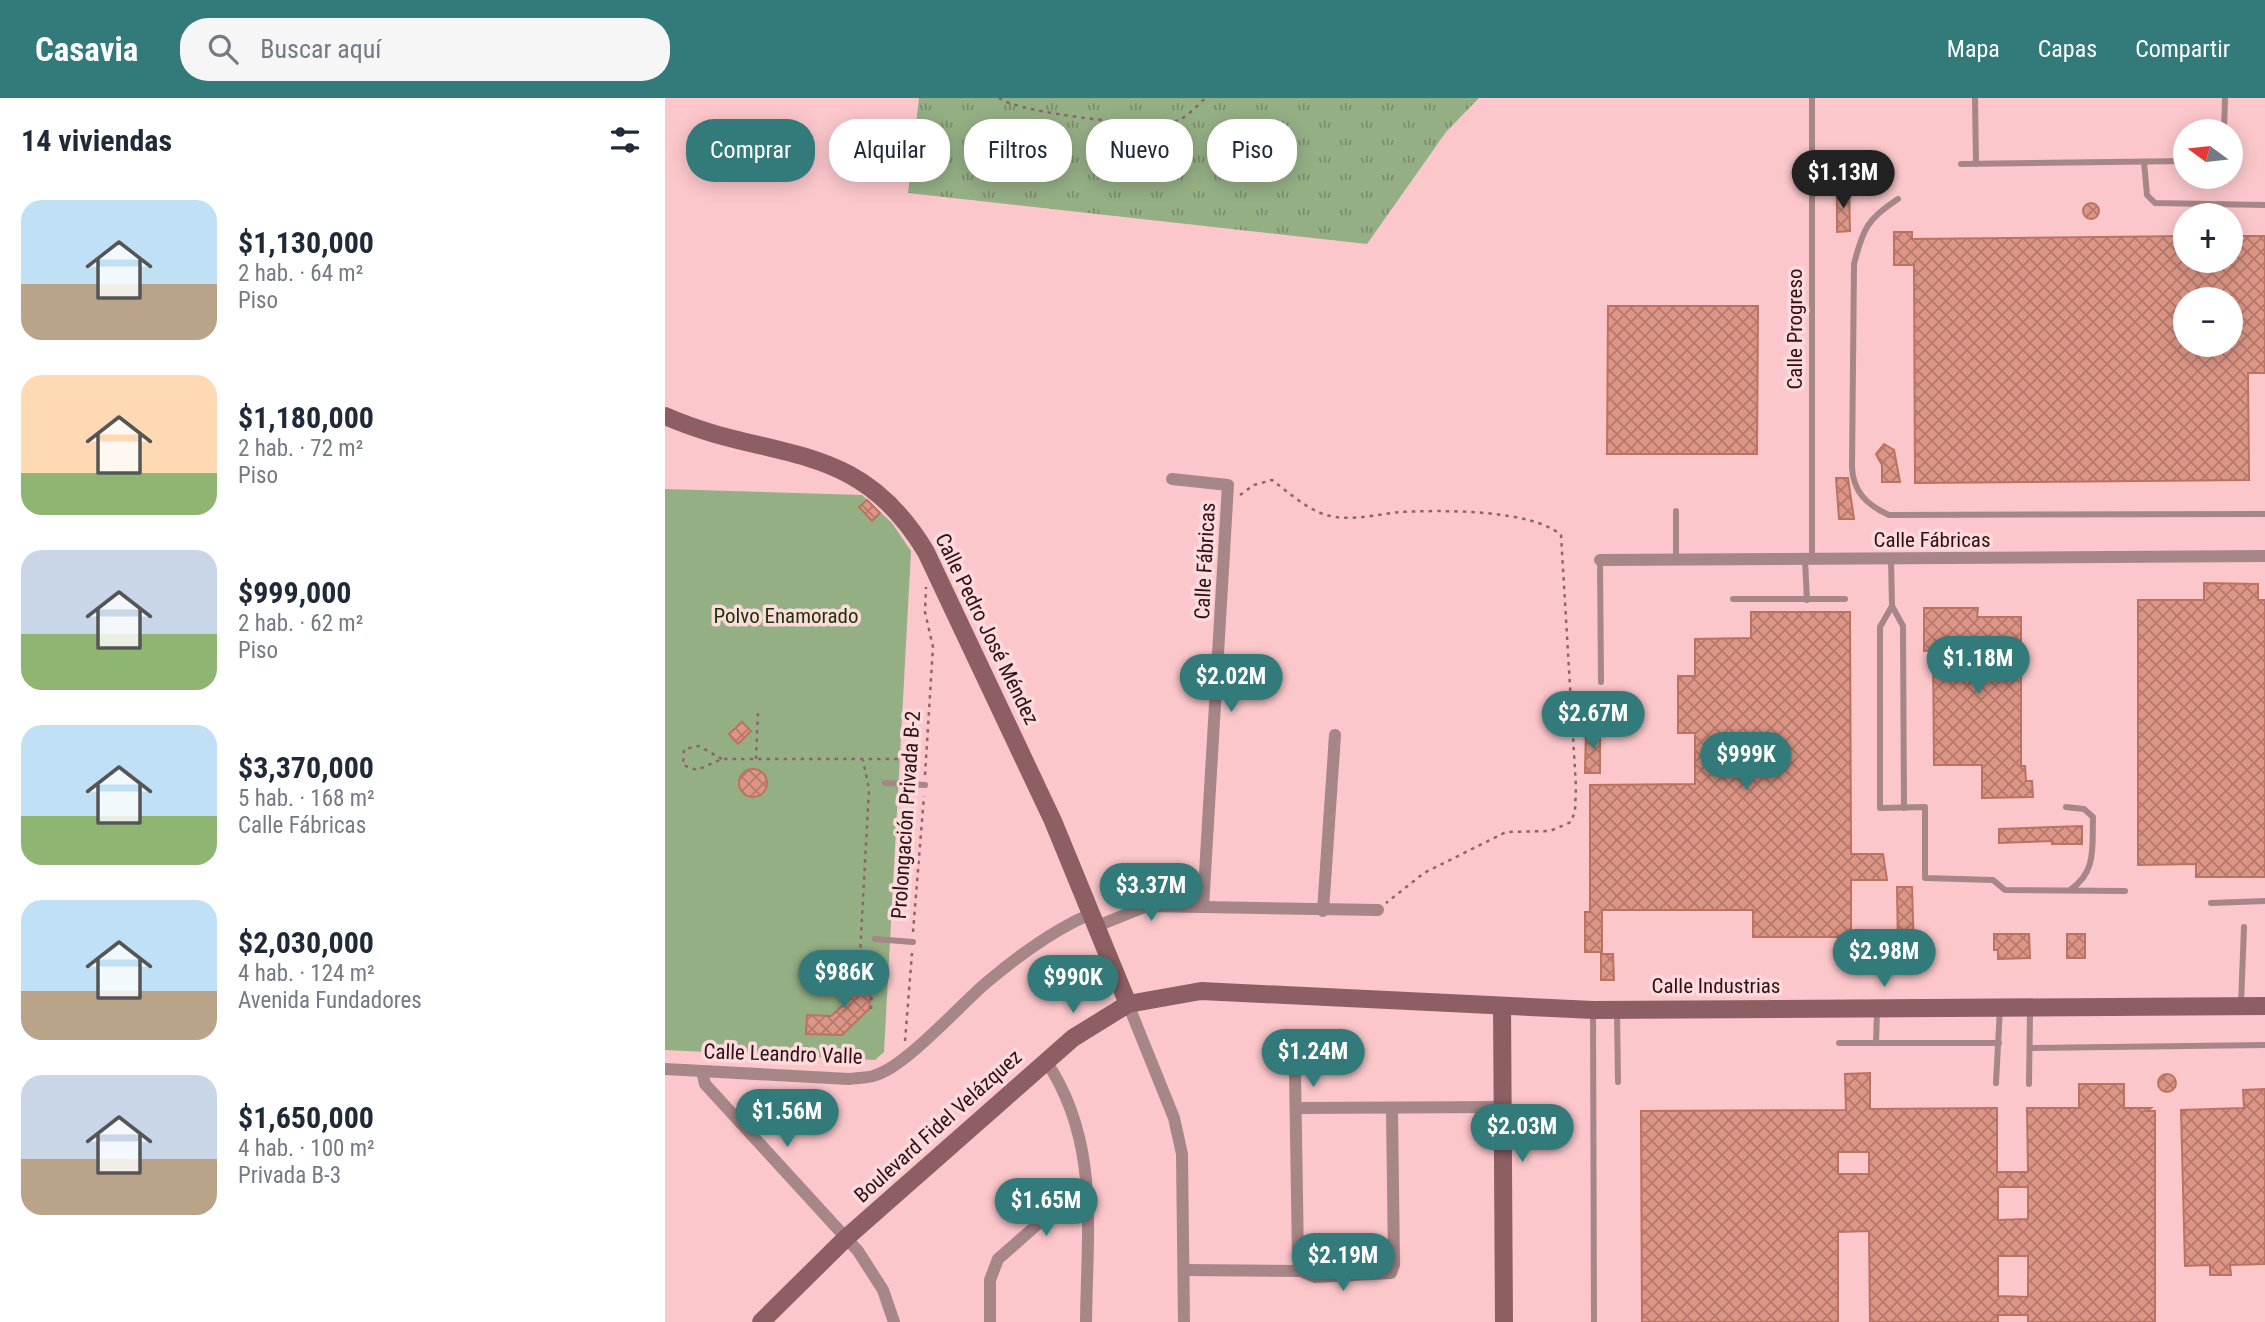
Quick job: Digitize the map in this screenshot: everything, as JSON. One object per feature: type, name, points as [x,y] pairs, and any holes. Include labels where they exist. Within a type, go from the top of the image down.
[{"type":"street","name":"Calle Pedro José Méndez","points":[[665,416],[815,459],[858,479],[901,514],[936,572],[1095,920],[1128,1004]]},
{"type":"street","name":"Calle Fábricas","points":[[1173,479],[1228,485],[1203,907]]},
{"type":"street","name":"Calle Fábricas","points":[[1600,560],[1676,562],[2265,556]]},
{"type":"street","points":[[1323,911],[1335,735]]},
{"type":"street","points":[[1095,920],[1147,906],[1378,910]]},
{"type":"street","name":"Calle Leandro Valle","points":[[665,1069],[849,1079],[876,1075],[896,1063],[987,982],[1069,923],[1095,920]]},
{"type":"street","name":"Boulevard Fidel Velázquez","points":[[761,1322],[846,1238],[1046,1061],[1073,1038],[1128,1004],[1201,991],[1502,1006]]},
{"type":"street","points":[[1128,1004],[1162,1084],[1179,1142],[1184,1189],[1184,1322]]},
{"type":"street","points":[[1502,1006],[1504,1322]]},
{"type":"street","name":"Calle Industrias","points":[[1502,1006],[1593,1010],[2265,1006]]},
{"type":"street","points":[[1046,1061],[1064,1091],[1081,1138],[1087,1194],[1086,1322]]},
{"type":"street","points":[[702,1070],[705,1084],[872,1269],[891,1307],[894,1322]]},
{"type":"street","points":[[1295,1072],[1298,1259],[1301,1272]]},
{"type":"street","points":[[1297,1108],[1503,1107]]},
{"type":"street","points":[[1184,1270],[1301,1272],[1315,1277],[1391,1273],[1394,1265],[1392,1108]]},
{"type":"street","points":[[991,1322],[992,1271],[998,1259],[1065,1200],[1087,1194]]},
{"type":"lane","name":"Calle Progreso","points":[[1807,600],[1812,98]]},
{"type":"lane","points":[[1975,98],[1976,164]]},
{"type":"lane","points":[[2224,119],[2225,98]]},
{"type":"lane","points":[[1961,164],[2173,161]]},
{"type":"lane","points":[[2144,162],[2147,195],[2155,203],[2265,205]]},
{"type":"lane","points":[[1898,200],[1869,221],[1862,232],[1854,264],[1852,467],[1857,491],[1866,500],[1889,515],[2265,514]]},
{"type":"lane","points":[[1676,511],[1676,562]]},
{"type":"lane","points":[[1891,559],[1892,606],[1903,626],[1904,808]]},
{"type":"lane","points":[[1600,560],[1601,682]]},
{"type":"lane","points":[[1733,598],[1845,599]]},
{"type":"lane","points":[[1892,606],[1879,627],[1880,808],[1925,807],[1925,878],[1993,880],[2005,890],[2125,891]]},
{"type":"lane","points":[[885,783],[925,785]]},
{"type":"lane","points":[[2066,807],[2084,809],[2093,817],[2092,863],[2089,873],[2068,891]]},
{"type":"lane","points":[[2211,903],[2265,901]]},
{"type":"lane","points":[[2241,1006],[2244,927]]},
{"type":"lane","points":[[874,943],[913,942]]},
{"type":"lane","points":[[1996,1083],[2000,1007]]},
{"type":"lane","points":[[2029,1084],[2031,1007]]},
{"type":"lane","points":[[1617,1009],[1618,1082]]},
{"type":"lane","points":[[1876,1043],[1877,1009]]},
{"type":"lane","points":[[1593,1010],[1594,1322]]},
{"type":"lane","points":[[1839,1043],[1999,1043]]},
{"type":"lane","points":[[2030,1048],[2265,1045]]},
{"type":"path","points":[[999,98],[1052,114],[1154,124],[1178,121],[1206,98]]},
{"type":"path","points":[[1227,504],[1254,485],[1272,480],[1315,511],[1336,517],[1404,512],[1511,515],[1551,526],[1561,535],[1576,787],[1575,811],[1571,822],[1550,831],[1506,832],[1424,873],[1378,910]]},
{"type":"path","name":"Prolongación Privada B-2","points":[[896,1063],[905,1041],[925,785],[933,648],[924,599],[928,582],[936,572]]},
{"type":"path","points":[[756,759],[758,711]]},
{"type":"path","points":[[722,759],[699,746],[684,749],[683,765],[697,770],[722,759],[902,759]]},
{"type":"path","points":[[859,973],[869,789],[863,759]]},
{"type":"path","points":[[871,1009],[874,943]]},
{"type":"green space","points":[[919,98],[1479,98],[1446,132],[1367,244],[908,193],[909,182],[950,182],[950,119],[917,119]]},
{"type":"green space","name":"Polvo Enamorado","points":[[665,489],[862,495],[892,523],[911,551],[884,1052],[875,1060],[665,1050]]},
{"type":"building","points":[[1837,187],[1849,187],[1850,231],[1837,232]]},
{"type":"building","points":[[2091,203],[2099,211],[2091,219],[2083,211]]},
{"type":"building","points":[[1894,232],[1912,232],[1912,239],[2173,236],[2173,273],[2243,273],[2243,236],[2265,236],[2265,373],[2248,373],[2249,480],[1915,483],[1914,265],[1894,265]]},
{"type":"building","points":[[1608,306],[1758,306],[1757,454],[1607,454]]},
{"type":"building","points":[[1884,444],[1894,450],[1900,482],[1882,482],[1882,465],[1876,454]]},
{"type":"building","points":[[1836,478],[1848,478],[1854,519],[1839,519]]},
{"type":"building","points":[[867,500],[880,513],[872,521],[859,507]]},
{"type":"building","points":[[2204,583],[2258,584],[2258,600],[2265,600],[2265,877],[2196,877],[2196,864],[2138,865],[2138,600],[2204,600]]},
{"type":"building","points":[[1924,608],[1978,608],[1977,617],[2021,617],[2021,766],[2025,766],[2026,781],[2032,781],[2033,797],[1982,798],[1982,765],[1934,765],[1933,650],[1924,651]]},
{"type":"building","points":[[1751,612],[1850,612],[1851,854],[1883,854],[1887,880],[1851,880],[1851,937],[1753,937],[1753,910],[1602,910],[1602,952],[1585,952],[1585,912],[1590,912],[1590,785],[1695,784],[1695,733],[1678,733],[1678,676],[1695,676],[1695,639],[1751,638]]},
{"type":"building","points":[[742,722],[751,731],[738,744],[729,734]]},
{"type":"building","points":[[1586,728],[1600,728],[1600,773],[1585,773]]},
{"type":"building","points":[[753,769],[763,773],[767,783],[763,793],[753,797],[743,793],[739,783],[743,773]]},
{"type":"building","points":[[2082,826],[2082,844],[2052,844],[2052,841],[1999,843],[1999,829]]},
{"type":"building","points":[[1897,887],[1912,887],[1914,951],[1898,951]]},
{"type":"building","points":[[1994,934],[2029,934],[2030,958],[1998,959],[1998,950],[1994,950]]},
{"type":"building","points":[[2067,934],[2085,934],[2085,958],[2067,958]]},
{"type":"building","points":[[1884,948],[1891,951],[1894,958],[1891,965],[1884,968],[1877,965],[1874,958],[1877,951]]},
{"type":"building","points":[[1601,954],[1613,954],[1614,980],[1601,980]]},
{"type":"building","points":[[852,974],[872,976],[869,1009],[842,1035],[806,1034],[807,1015],[831,1016],[850,999]]},
{"type":"building","points":[[1870,1073],[1870,1109],[1997,1108],[1997,1172],[2028,1172],[2027,1108],[2079,1108],[2079,1084],[2124,1084],[2124,1108],[2151,1108],[2147,1111],[2155,1111],[2155,1322],[2028,1322],[2028,1315],[1998,1315],[1998,1322],[1870,1322],[1869,1231],[1838,1232],[1838,1322],[1642,1322],[1641,1111],[1846,1110],[1845,1074]],"holes":[[[1838,1152],[1869,1152],[1869,1174],[1838,1174]],[[1998,1187],[2028,1187],[2028,1219],[1998,1220]],[[1998,1256],[2028,1256],[2028,1297],[1998,1296]]]},
{"type":"building","points":[[2167,1074],[2173,1077],[2176,1083],[2173,1089],[2167,1092],[2161,1089],[2158,1083],[2161,1077]]},
{"type":"building","points":[[2265,1089],[2265,1264],[2230,1265],[2231,1275],[2210,1275],[2210,1265],[2185,1266],[2181,1110],[2244,1108],[2243,1090]]}]
